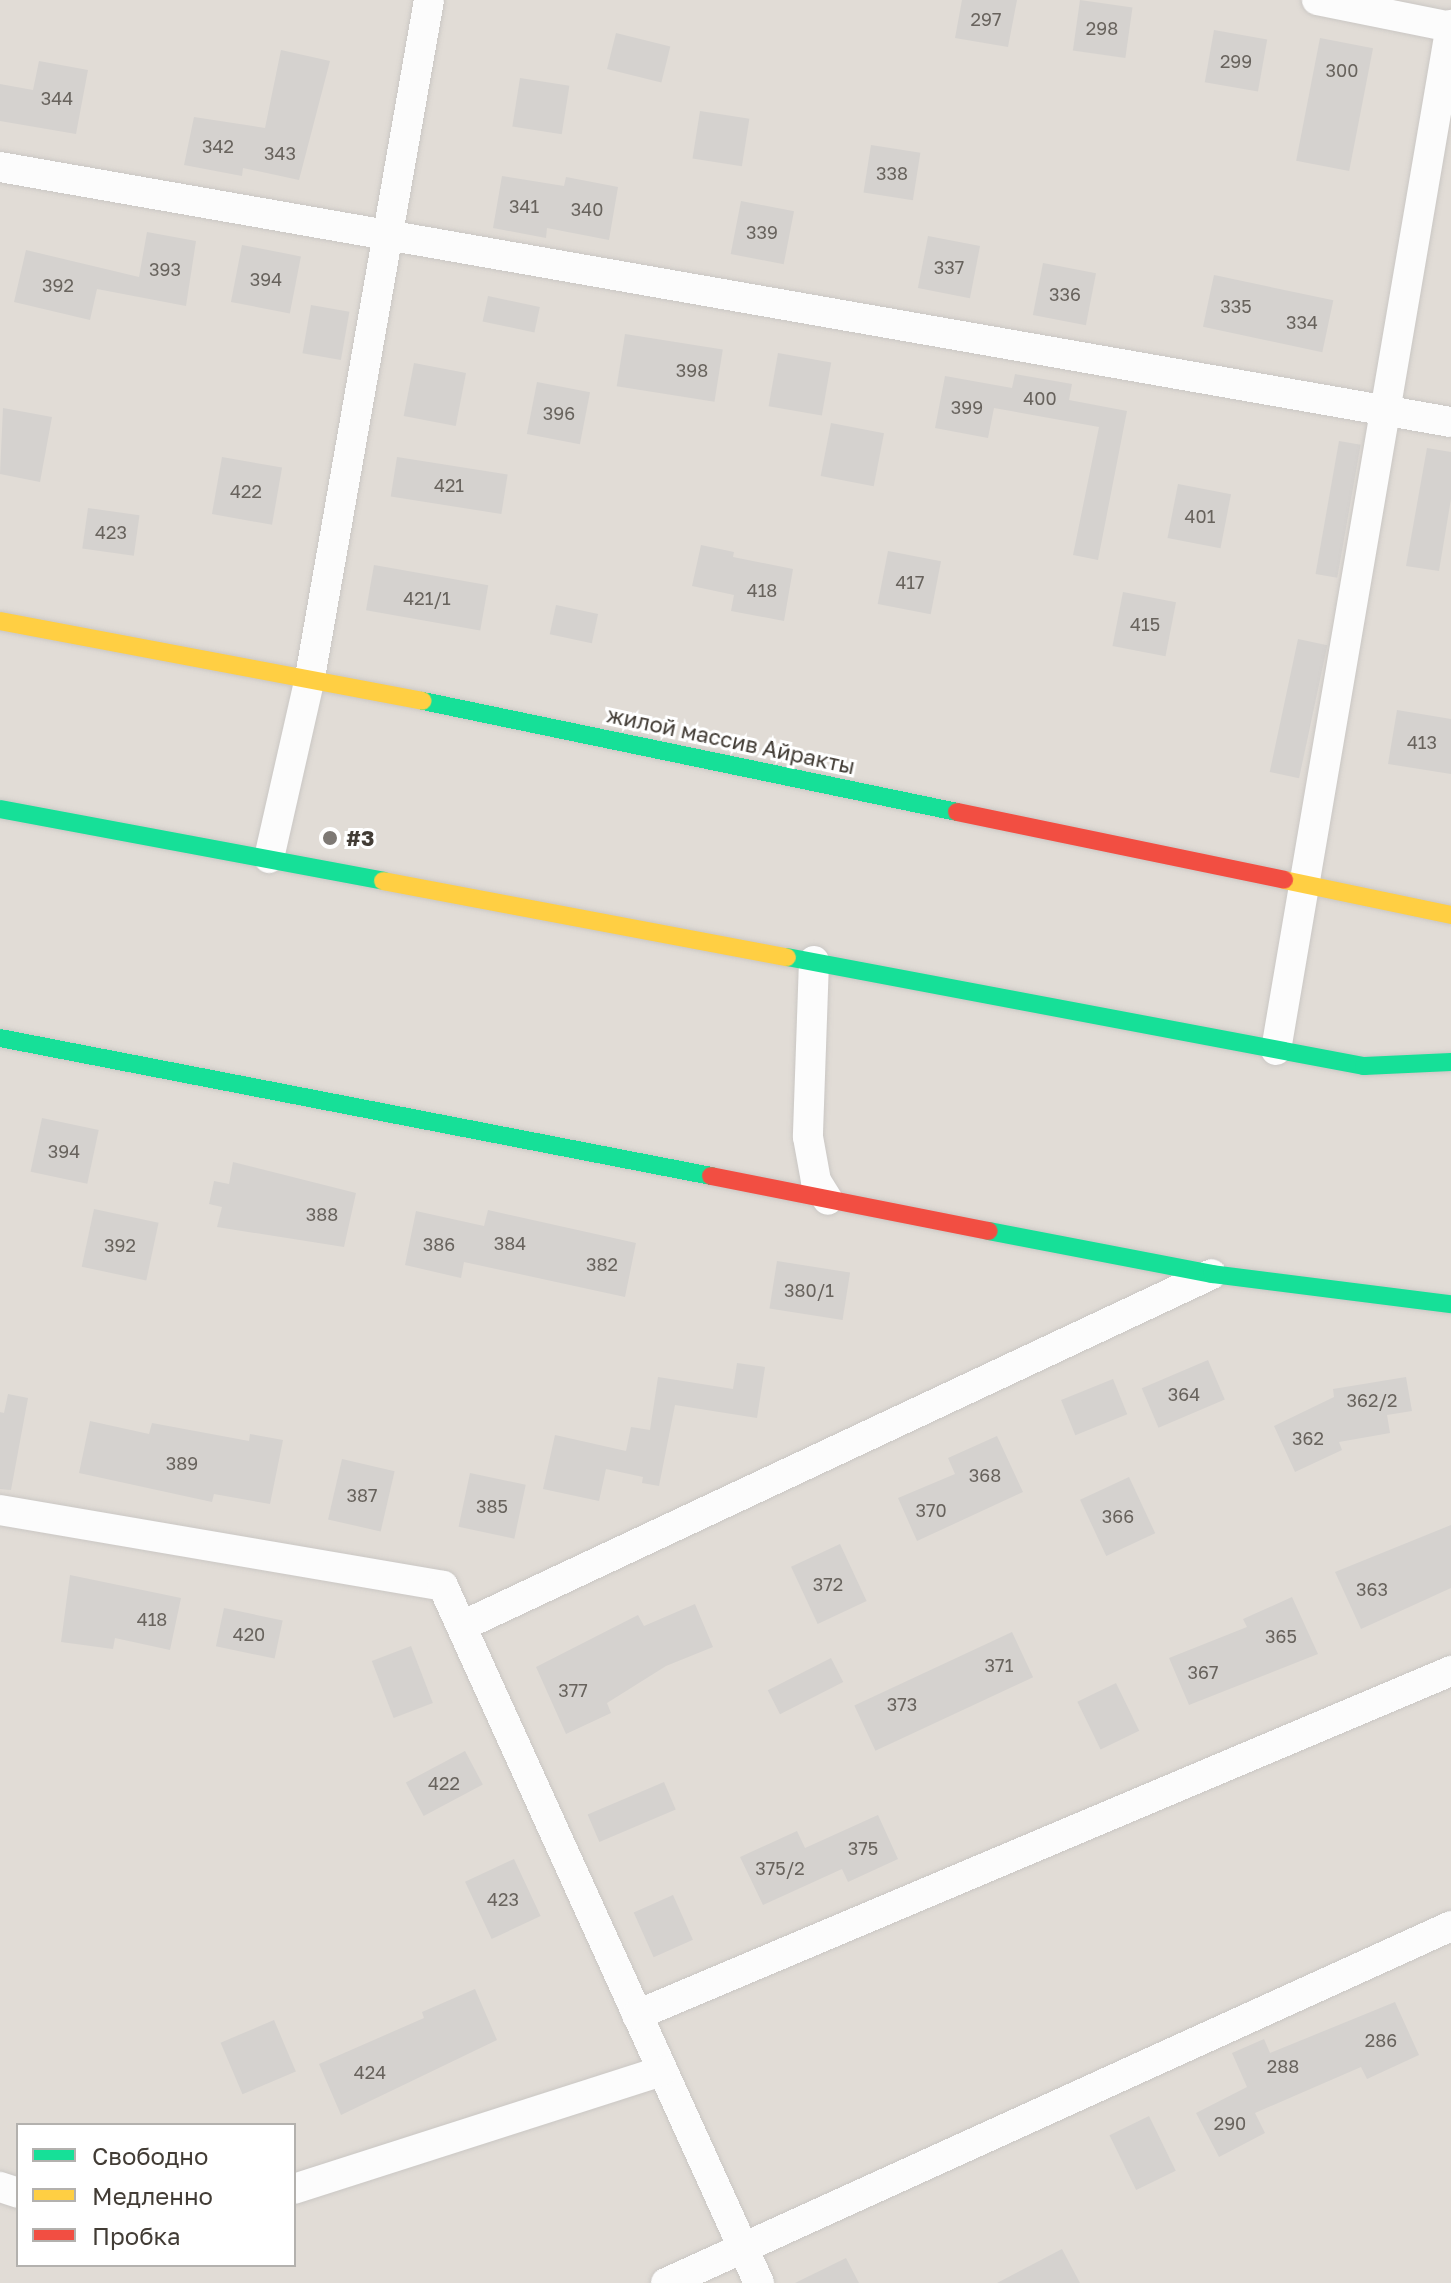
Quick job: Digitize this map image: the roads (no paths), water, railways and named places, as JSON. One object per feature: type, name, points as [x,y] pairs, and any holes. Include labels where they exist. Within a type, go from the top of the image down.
[{"type":"street","points":[[269,858],[310,677],[429,0]]},
{"type":"street","points":[[1276,1050],[1451,26],[1317,0]]},
{"type":"street","points":[[0,167],[1451,422]]},
{"type":"street","name":"жилой массив Айракты","points":[[0,621],[310,677],[1451,915]]},
{"type":"street","points":[[0,809],[1364,1066],[1451,1062]]},
{"type":"street","points":[[814,961],[808,1137],[816,1181],[828,1200]]},
{"type":"street","points":[[0,1038],[1212,1274],[1451,1304]]},
{"type":"street","points":[[462,1626],[1212,1274]]},
{"type":"street","points":[[0,1510],[443,1586],[759,2283]]},
{"type":"street","points":[[637,2015],[1451,1671]]},
{"type":"street","points":[[666,2283],[1451,1926]]},
{"type":"street","points":[[296,2188],[662,2071]]},
{"type":"place","name":"#3","points":[[330,838]]}]
